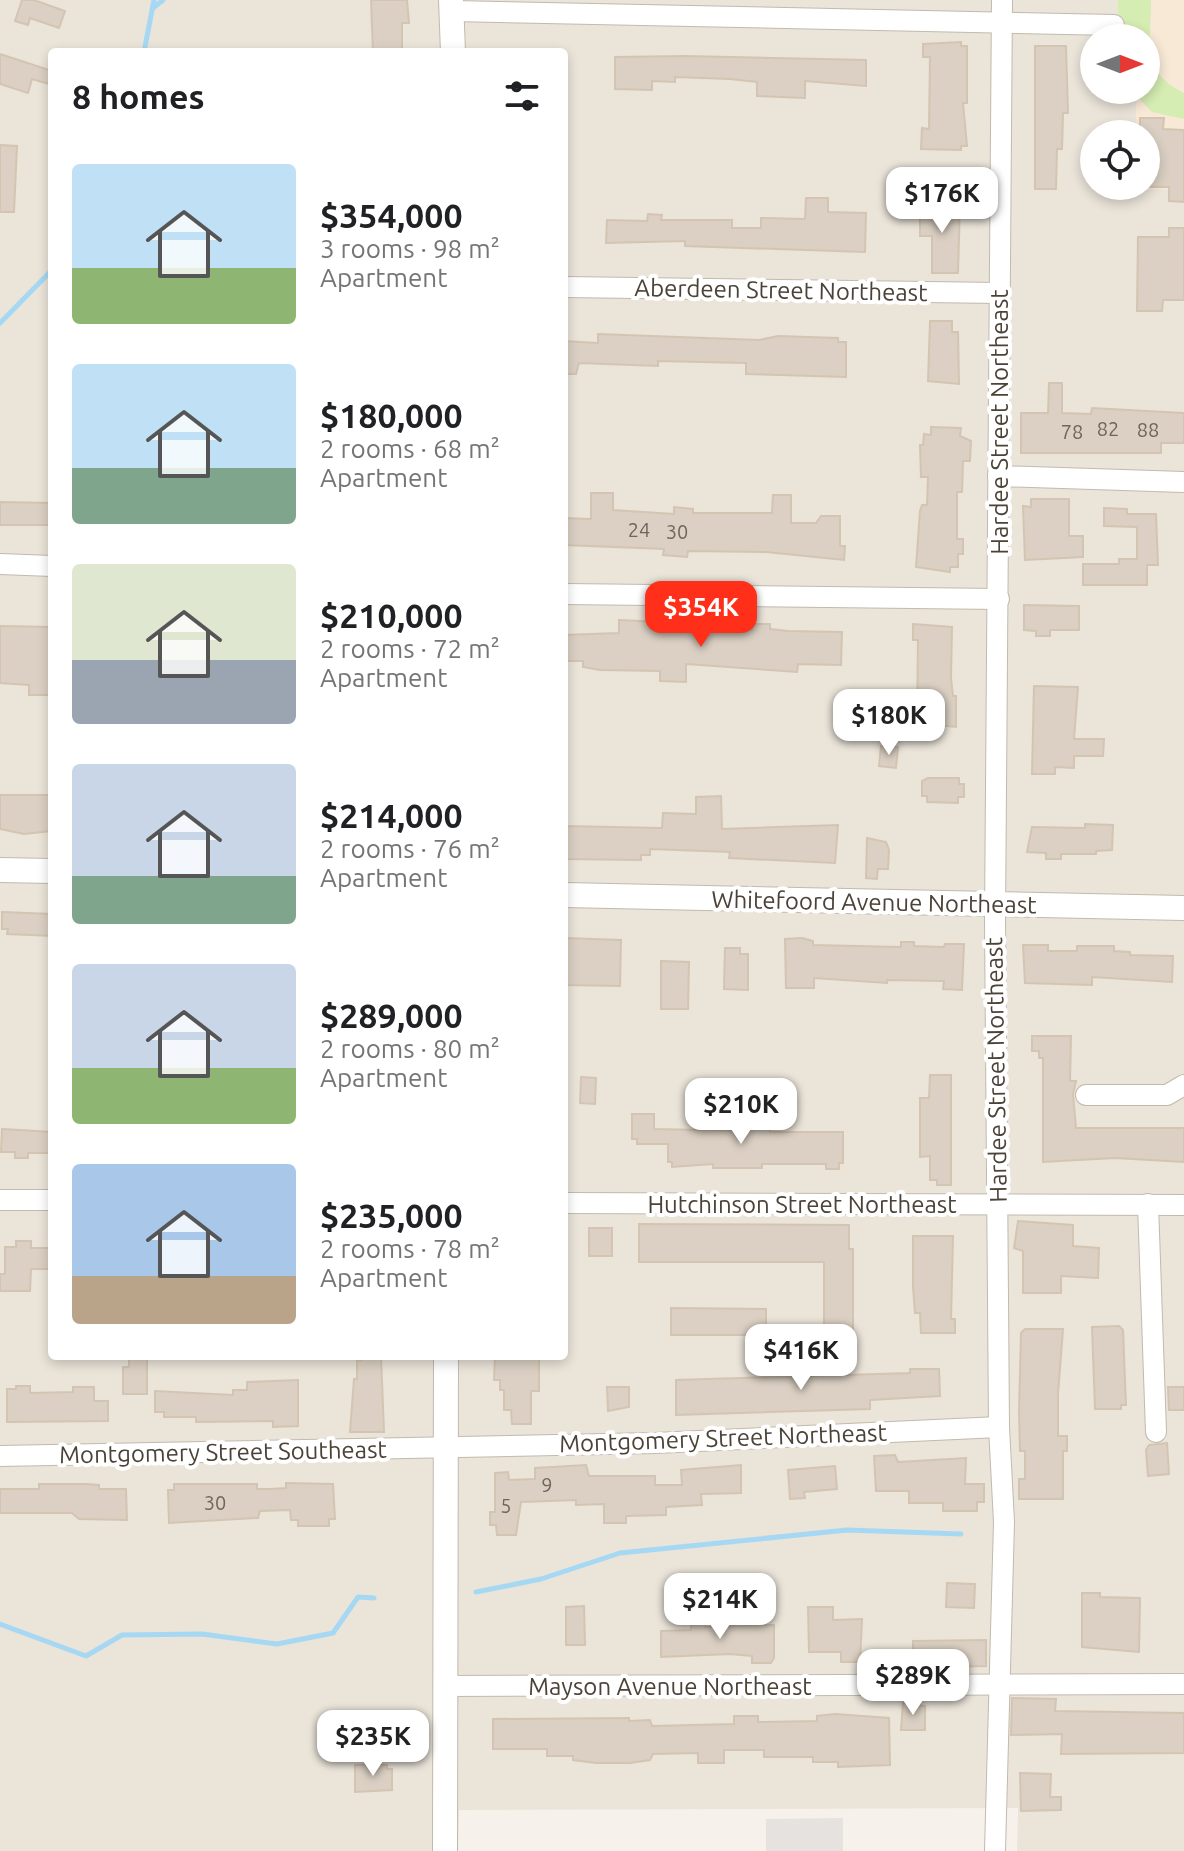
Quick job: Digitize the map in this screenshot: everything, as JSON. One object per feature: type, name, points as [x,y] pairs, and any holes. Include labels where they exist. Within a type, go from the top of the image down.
[{"type":"street","name":"Hardee Street Northeast","points":[[995,1851],[1004,1522],[999,1427],[995,905],[1002,0]]},
{"type":"street","points":[[453,48],[452,6],[1080,24]]},
{"type":"street","name":"Aberdeen Street Northeast","points":[[568,287],[999,293]]},
{"type":"street","points":[[998,476],[1184,482]]},
{"type":"street","points":[[0,564],[48,566]]},
{"type":"street","points":[[568,594],[999,599]]},
{"type":"street","points":[[0,870],[48,871]]},
{"type":"street","name":"Whitefoord Avenue Northeast","points":[[568,895],[1184,908]]},
{"type":"street","points":[[1086,1095],[1167,1095],[1184,1085]]},
{"type":"street","points":[[0,1200],[48,1200]]},
{"type":"street","name":"Hutchinson Street Northeast","points":[[568,1203],[1184,1205]]},
{"type":"street","points":[[1148,1204],[1156,1432]]},
{"type":"street","points":[[445,1851],[446,1360]]},
{"type":"street","name":"Montgomery Street Northeast","points":[[446,1447],[655,1443],[999,1427]]},
{"type":"street","name":"Montgomery Street Southeast","points":[[0,1456],[446,1447]]},
{"type":"street","name":"Mayson Avenue Northeast","points":[[445,1686],[1184,1684]]},
{"type":"shaded area","points":[[0,0],[1136,0],[1136,24],[1080,24],[1080,104],[1136,104],[1136,120],[1080,120],[1080,200],[1160,200],[1160,189],[1184,190],[1184,1851],[1017,1851],[1018,1808],[459,1810],[458,1851],[0,1851]]},
{"type":"shaded area","points":[[1136,0],[1184,0],[1184,190],[1160,189],[1160,120],[1136,120],[1136,104],[1160,104],[1160,24],[1142,24]]},
{"type":"shaded area","points":[[843,1818],[843,1851],[766,1851],[766,1819]]},
{"type":"green space","points":[[1118,0],[1151,0],[1150,24],[1118,24]]},
{"type":"green space","points":[[1160,75],[1184,93],[1184,119],[1152,112],[1144,104],[1160,104]]},
{"type":"building","points":[[22,0],[34,0],[65,11],[59,28],[30,18],[28,25],[15,21]]},
{"type":"building","points":[[371,0],[407,0],[409,23],[402,23],[402,48],[373,48]]},
{"type":"building","points":[[961,42],[961,46],[967,46],[967,103],[963,103],[967,146],[961,146],[961,150],[921,149],[922,128],[929,129],[930,57],[923,57],[923,44]]},
{"type":"building","points":[[1035,46],[1066,46],[1068,113],[1063,113],[1062,149],[1057,149],[1056,189],[1035,189]]},
{"type":"building","points":[[0,54],[48,70],[48,84],[32,79],[28,93],[0,84]]},
{"type":"building","points":[[615,57],[866,60],[866,86],[805,81],[805,98],[757,96],[757,82],[675,77],[675,82],[652,81],[652,90],[615,89]]},
{"type":"building","points":[[1164,118],[1163,129],[1184,130],[1184,202],[1169,201],[1169,187],[1160,187],[1160,120],[1140,120]]},
{"type":"building","points":[[0,145],[17,146],[14,212],[0,212]]},
{"type":"building","points":[[806,198],[828,198],[828,212],[866,213],[865,252],[685,246],[685,241],[606,243],[607,220],[647,221],[648,214],[662,215],[661,220],[732,220],[732,228],[761,228],[761,218],[805,219]]},
{"type":"building","points":[[920,204],[960,204],[958,273],[932,273],[932,236],[920,236]]},
{"type":"building","points":[[1169,228],[1184,228],[1184,300],[1163,300],[1162,311],[1137,311],[1138,237],[1169,237]]},
{"type":"building","points":[[930,321],[952,321],[952,332],[958,332],[959,384],[928,381]]},
{"type":"building","points":[[598,334],[759,340],[778,336],[838,338],[838,342],[846,342],[846,377],[746,374],[746,363],[658,361],[658,366],[579,363],[576,374],[568,374],[568,341],[598,343]]},
{"type":"building","points":[[1049,383],[1062,383],[1062,413],[1091,414],[1092,408],[1184,413],[1184,443],[1161,443],[1161,453],[1021,453],[1021,413],[1048,413]]},
{"type":"building","points":[[931,427],[961,428],[960,436],[971,441],[970,461],[963,461],[962,492],[957,492],[957,539],[963,539],[963,554],[958,554],[958,567],[950,567],[950,572],[916,567],[920,511],[922,505],[927,505],[928,477],[921,477],[920,445],[923,445],[924,434],[931,435]]},
{"type":"building","points":[[591,493],[613,493],[613,510],[674,514],[674,507],[693,509],[693,513],[772,513],[773,495],[791,495],[791,523],[816,523],[821,516],[840,516],[840,546],[845,546],[844,560],[766,552],[688,551],[687,557],[663,555],[664,549],[568,545],[568,518],[591,519]]},
{"type":"building","points":[[1031,499],[1069,499],[1069,536],[1083,536],[1083,557],[1025,560],[1023,506],[1031,507]]},
{"type":"building","points":[[0,502],[48,503],[48,525],[0,525]]},
{"type":"building","points":[[1104,508],[1127,509],[1127,514],[1156,514],[1158,565],[1147,565],[1147,585],[1083,585],[1083,564],[1119,564],[1119,559],[1137,559],[1137,527],[1104,526]]},
{"type":"building","points":[[1024,605],[1079,606],[1079,630],[1050,630],[1050,636],[1036,636],[1036,631],[1024,630]]},
{"type":"building","points":[[619,620],[681,623],[681,628],[752,630],[752,624],[770,624],[770,629],[788,631],[842,632],[841,665],[798,664],[797,672],[686,664],[686,682],[660,681],[660,671],[600,670],[583,667],[583,661],[568,661],[568,635],[619,633]]},
{"type":"building","points":[[913,624],[952,627],[951,678],[953,696],[956,696],[956,727],[917,723],[918,640],[913,640]]},
{"type":"building","points":[[0,626],[48,627],[48,695],[29,695],[29,685],[0,683]]},
{"type":"building","points":[[1034,686],[1078,687],[1074,739],[1104,739],[1103,756],[1074,756],[1074,768],[1055,767],[1055,774],[1032,774]]},
{"type":"building","points":[[881,746],[898,747],[896,768],[879,766]]},
{"type":"building","points":[[928,778],[959,778],[959,784],[964,784],[964,797],[958,797],[958,803],[927,802],[927,796],[922,796],[922,781]]},
{"type":"building","points":[[0,795],[48,795],[48,831],[24,834],[0,829]]},
{"type":"building","points":[[721,796],[722,829],[838,825],[835,863],[729,858],[730,852],[650,849],[650,855],[641,855],[641,860],[568,859],[568,826],[662,828],[663,813],[696,814],[696,797]]},
{"type":"building","points":[[1085,824],[1113,825],[1112,850],[1096,851],[1096,854],[1061,854],[1061,859],[1046,859],[1046,853],[1027,852],[1032,827],[1085,828]]},
{"type":"building","points":[[867,838],[886,842],[889,850],[888,869],[878,869],[877,879],[866,878]]},
{"type":"building","points":[[2,912],[48,914],[48,936],[7,934],[8,929],[2,929]]},
{"type":"building","points":[[568,938],[621,940],[620,986],[568,985]]},
{"type":"building","points":[[785,939],[813,941],[813,945],[901,947],[901,942],[914,942],[914,946],[944,947],[945,944],[964,944],[962,990],[943,989],[944,981],[887,980],[887,983],[814,978],[814,988],[786,988]]},
{"type":"building","points":[[1023,945],[1048,945],[1048,951],[1077,951],[1077,946],[1114,946],[1114,951],[1130,952],[1130,955],[1173,956],[1172,982],[1092,977],[1092,985],[1025,983]]},
{"type":"building","points":[[725,948],[740,948],[740,954],[748,954],[748,990],[724,989]]},
{"type":"building","points":[[661,961],[689,962],[688,1009],[661,1009]]},
{"type":"building","points":[[1032,1036],[1071,1036],[1070,1081],[1076,1081],[1073,1094],[1076,1128],[1184,1128],[1184,1162],[1115,1158],[1043,1162],[1043,1058],[1039,1058],[1039,1051],[1032,1051]]},
{"type":"building","points":[[930,1075],[951,1075],[951,1185],[937,1185],[937,1180],[930,1180],[930,1156],[920,1157],[920,1098],[929,1098]]},
{"type":"building","points":[[581,1077],[596,1078],[595,1104],[580,1103]]},
{"type":"building","points":[[632,1114],[654,1114],[654,1129],[746,1131],[746,1126],[770,1126],[770,1132],[843,1132],[843,1163],[839,1163],[839,1169],[826,1169],[826,1164],[762,1164],[762,1168],[713,1168],[713,1164],[672,1167],[672,1162],[668,1162],[668,1144],[637,1144],[637,1139],[632,1139]]},
{"type":"building","points":[[2,1129],[48,1132],[48,1153],[28,1153],[28,1158],[15,1158],[15,1152],[1,1152]]},
{"type":"building","points":[[1018,1221],[1073,1225],[1073,1246],[1099,1248],[1098,1278],[1061,1276],[1061,1293],[1023,1293],[1023,1251],[1014,1248]]},
{"type":"building","points":[[639,1224],[849,1225],[849,1249],[853,1249],[853,1330],[824,1330],[824,1262],[639,1262]]},
{"type":"building","points":[[589,1228],[612,1228],[612,1256],[589,1256]]},
{"type":"building","points":[[913,1236],[953,1236],[951,1319],[955,1319],[955,1333],[921,1333],[920,1313],[915,1313]]},
{"type":"building","points":[[16,1241],[31,1241],[31,1248],[48,1248],[48,1269],[31,1269],[30,1291],[0,1291],[0,1274],[5,1274],[5,1247],[16,1247]]},
{"type":"building","points":[[671,1308],[766,1309],[766,1335],[671,1335]]},
{"type":"building","points":[[1119,1326],[1123,1330],[1126,1405],[1121,1405],[1121,1409],[1095,1409],[1092,1327]]},
{"type":"building","points":[[1025,1329],[1063,1329],[1058,1436],[1067,1436],[1067,1451],[1063,1451],[1063,1499],[1019,1499],[1019,1479],[1025,1479],[1025,1451],[1020,1451],[1019,1412],[1021,1333]]},
{"type":"building","points":[[129,1360],[147,1360],[147,1394],[123,1394],[123,1367],[129,1367]]},
{"type":"building","points":[[357,1360],[381,1360],[384,1432],[350,1432]]},
{"type":"building","points":[[495,1360],[539,1360],[539,1391],[531,1391],[531,1424],[512,1424],[511,1410],[504,1410],[504,1390],[500,1390],[500,1380],[494,1380]]},
{"type":"building","points":[[910,1369],[939,1369],[940,1396],[870,1400],[870,1409],[676,1415],[676,1380],[910,1373]]},
{"type":"building","points":[[298,1380],[298,1426],[273,1427],[273,1421],[196,1422],[196,1417],[164,1417],[164,1412],[155,1412],[155,1391],[233,1395],[233,1390],[247,1390],[247,1382]]},
{"type":"building","points":[[16,1386],[30,1386],[30,1393],[73,1392],[73,1387],[94,1387],[94,1401],[108,1401],[108,1421],[7,1422],[7,1389],[16,1389]]},
{"type":"building","points":[[607,1387],[629,1387],[629,1407],[608,1411]]},
{"type":"building","points":[[1168,1387],[1184,1387],[1184,1410],[1169,1410]]},
{"type":"building","points":[[1167,1443],[1169,1474],[1148,1476],[1146,1450],[1149,1445]]},
{"type":"building","points":[[895,1455],[898,1462],[966,1458],[965,1484],[984,1484],[984,1502],[977,1502],[977,1511],[943,1511],[943,1503],[909,1503],[909,1491],[876,1491],[874,1456]]},
{"type":"building","points":[[586,1465],[589,1476],[655,1476],[655,1485],[682,1485],[681,1470],[741,1465],[741,1493],[701,1494],[702,1505],[666,1507],[666,1515],[626,1516],[626,1523],[604,1523],[604,1504],[576,1505],[576,1500],[521,1502],[516,1535],[497,1535],[496,1525],[490,1525],[490,1512],[495,1512],[495,1473],[508,1472],[509,1480],[535,1479],[535,1468]]},
{"type":"building","points":[[835,1466],[837,1489],[804,1492],[805,1498],[790,1499],[788,1470]]},
{"type":"building","points":[[286,1483],[333,1484],[335,1519],[329,1519],[329,1526],[298,1526],[298,1520],[291,1520],[290,1510],[260,1511],[258,1518],[169,1523],[168,1490],[174,1490],[174,1484],[257,1484],[257,1489],[270,1489],[286,1488]]},
{"type":"building","points":[[39,1484],[86,1484],[99,1485],[99,1489],[126,1489],[127,1520],[79,1519],[72,1513],[0,1513],[0,1489],[39,1489]]},
{"type":"building","points":[[947,1583],[975,1584],[974,1608],[946,1607]]},
{"type":"building","points":[[1082,1593],[1100,1593],[1100,1597],[1140,1598],[1139,1652],[1082,1647]]},
{"type":"building","points":[[584,1606],[585,1645],[566,1645],[566,1607]]},
{"type":"building","points":[[808,1607],[833,1607],[833,1620],[862,1619],[860,1662],[841,1662],[841,1652],[809,1652]]},
{"type":"building","points":[[691,1616],[705,1616],[705,1627],[774,1625],[774,1658],[771,1663],[752,1663],[752,1656],[730,1654],[661,1657],[661,1631],[691,1630]]},
{"type":"building","points":[[986,1640],[986,1666],[913,1668],[913,1641]]},
{"type":"building","points":[[1012,1698],[1056,1699],[1055,1711],[1184,1713],[1184,1753],[1061,1754],[1062,1734],[1011,1735]]},
{"type":"building","points":[[903,1703],[925,1706],[925,1730],[901,1730]]},
{"type":"building","points":[[835,1714],[889,1718],[890,1765],[838,1767],[838,1762],[813,1762],[813,1757],[764,1757],[764,1750],[724,1750],[724,1763],[698,1763],[698,1753],[653,1754],[650,1760],[596,1763],[573,1760],[573,1756],[547,1756],[547,1749],[493,1749],[493,1719],[629,1718],[629,1721],[650,1720],[652,1726],[734,1724],[734,1716],[758,1716],[758,1722],[817,1721],[817,1716]]},
{"type":"building","points":[[355,1765],[387,1765],[387,1769],[392,1769],[392,1790],[355,1792]]},
{"type":"building","points":[[1020,1773],[1051,1774],[1050,1797],[1061,1797],[1061,1810],[1021,1811]]},
{"type":"waterway","points":[[145,48],[154,0]]},
{"type":"waterway","points":[[153,8],[163,0]]},
{"type":"waterway","points":[[0,323],[48,274]]},
{"type":"waterway","points":[[476,1592],[541,1579],[620,1553],[847,1530],[961,1534]]},
{"type":"waterway","points":[[0,1624],[86,1656],[122,1635],[202,1634],[277,1644],[333,1633],[358,1597],[374,1598]]}]
